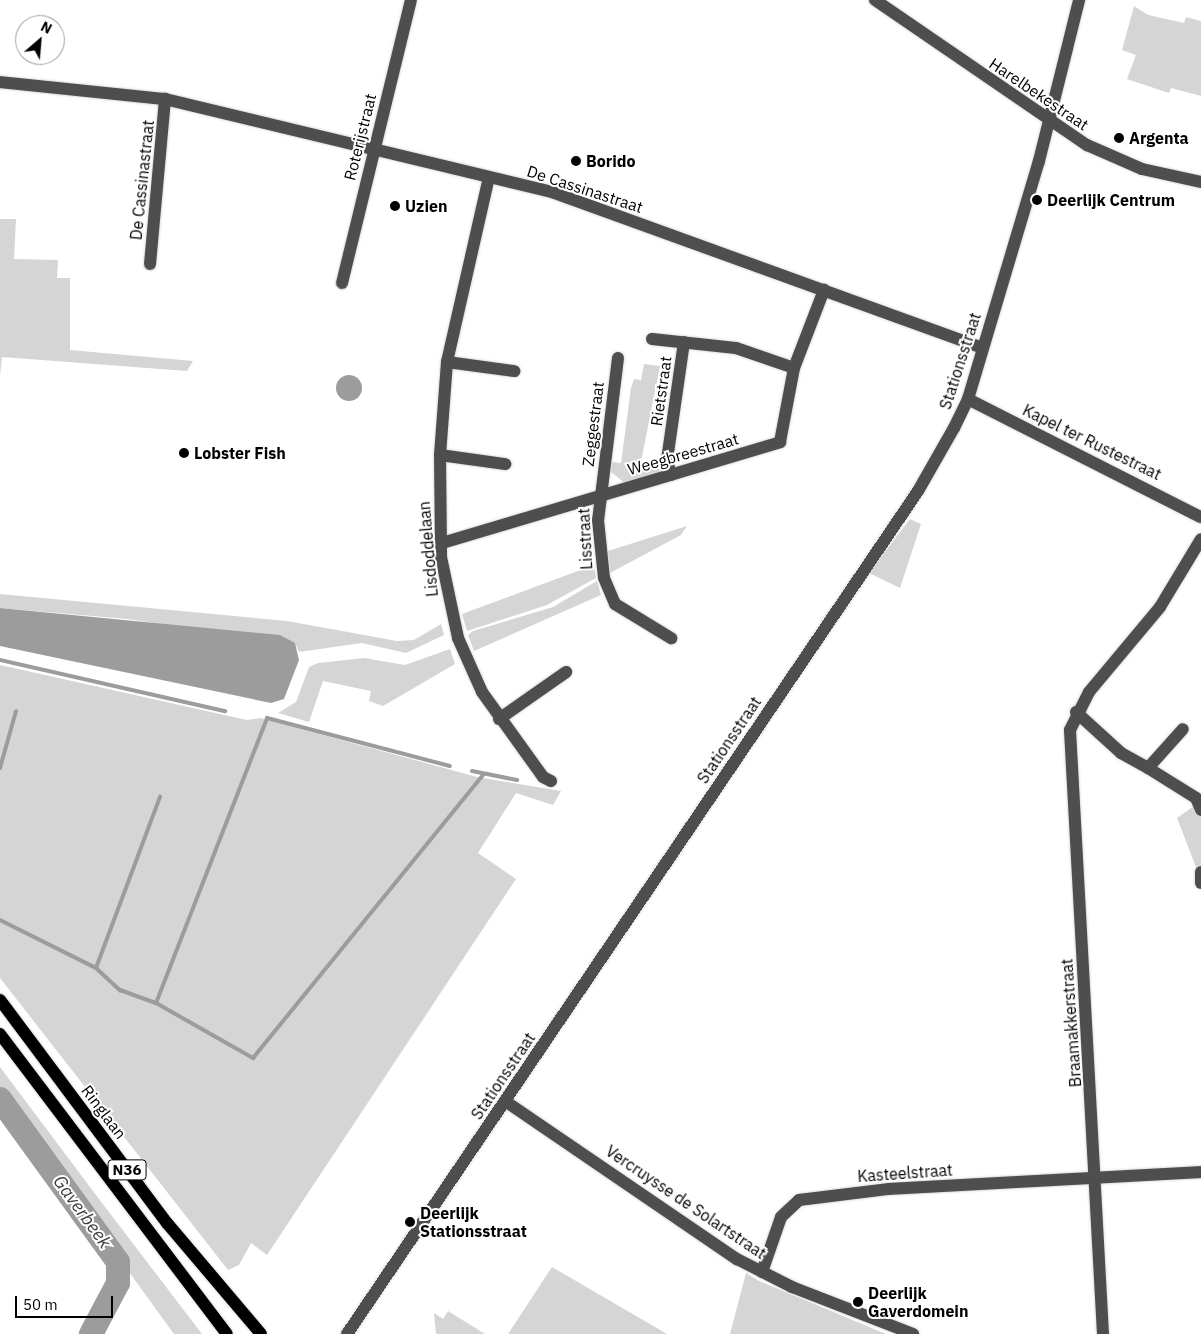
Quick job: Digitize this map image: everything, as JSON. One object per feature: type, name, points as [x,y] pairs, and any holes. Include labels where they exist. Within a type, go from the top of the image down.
[{"type":"main road","name":"Ringlaan","points":[[0,1000],[167,1222],[261,1334]]},
{"type":"main road","name":"N36","points":[[0,1034],[227,1334]]},
{"type":"street","name":"Roterijstraat","points":[[342,283],[411,0]]},
{"type":"street","name":"Harelbekestraat","points":[[875,0],[1049,121],[1119,161],[1201,182]]},
{"type":"street","name":"Stationsstraat","points":[[347,1334],[918,491],[968,399],[1049,121],[1079,0]]},
{"type":"street","name":"De Cassinastraat","points":[[0,82],[165,99],[552,192],[982,348]]},
{"type":"street","name":"De Cassinastraat","points":[[150,264],[165,99]]},
{"type":"street","name":"Lisdoddelaan","points":[[489,176],[447,362],[440,455],[442,543],[458,638],[499,719],[542,777],[551,781]]},
{"type":"street","name":"Weegbreestraat","points":[[442,543],[600,494],[780,442],[794,368],[824,290]]},
{"type":"street","points":[[652,339],[736,348],[794,368]]},
{"type":"street","name":"Rietstraat","points":[[671,475],[667,460],[684,342]]},
{"type":"street","name":"Zeggestraat","points":[[600,494],[618,358]]},
{"type":"street","points":[[447,362],[514,371]]},
{"type":"street","name":"Kapel ter Rustestraat","points":[[968,399],[1201,516]]},
{"type":"street","points":[[440,455],[504,464]]},
{"type":"street","name":"Lisstraat","points":[[600,494],[600,556],[614,604],[672,638]]},
{"type":"street","name":"Braamakkerstraat","points":[[1103,1334],[1098,1178],[1070,730],[1076,712],[1160,607],[1201,539]]},
{"type":"street","points":[[499,719],[566,672]]},
{"type":"street","points":[[1076,712],[1121,752],[1196,798],[1201,810]]},
{"type":"street","points":[[1148,768],[1183,729]]},
{"type":"street","points":[[1200,883],[1201,872]]},
{"type":"street","name":"Vercruysse de Solartstraat","points":[[505,1101],[762,1272],[913,1334]]},
{"type":"street","name":"Kasteelstraat","points":[[762,1272],[781,1216],[799,1200],[889,1189],[1201,1172]]},
{"type":"shaded area","points":[[1134,6],[1148,15],[1184,23],[1186,17],[1201,21],[1201,96],[1171,88],[1169,93],[1127,79],[1136,55],[1122,50]]},
{"type":"shaded area","points":[[0,219],[16,219],[14,259],[58,260],[57,278],[70,278],[70,350],[193,361],[187,371],[2,357],[0,376]]},
{"type":"shaded area","points":[[644,364],[660,366],[641,462],[661,465],[660,472],[625,483],[611,472],[612,462],[621,463],[631,388],[634,379],[641,380]]},
{"type":"shaded area","points":[[349,375],[358,379],[362,388],[358,397],[349,401],[340,397],[336,388],[340,379]]},
{"type":"shaded area","points":[[910,519],[921,524],[900,588],[869,573]]},
{"type":"shaded area","points":[[687,526],[681,535],[610,573],[608,551]]},
{"type":"shaded area","points":[[594,565],[596,578],[547,605],[467,631],[462,614]]},
{"type":"shaded area","points":[[597,581],[601,595],[474,651],[468,635],[473,631],[553,607]]},
{"type":"shaded area","points":[[0,594],[287,621],[397,641],[414,640],[441,624],[444,635],[406,653],[362,643],[299,652],[295,643],[127,619],[0,608]]},
{"type":"shaded area","points":[[0,608],[280,635],[295,643],[299,660],[284,699],[271,703],[0,646]]},
{"type":"shaded area","points":[[450,649],[455,664],[383,706],[369,701],[371,691],[323,681],[309,722],[278,713],[296,702],[309,667],[318,663],[364,658],[405,665]]},
{"type":"shaded area","points":[[0,665],[247,720],[261,718],[477,777],[561,791],[553,805],[516,793],[478,853],[516,879],[267,1255],[251,1243],[239,1265],[228,1270],[0,978]]},
{"type":"shaded area","points":[[1201,801],[1201,880],[1177,818]]},
{"type":"shaded area","points":[[0,1067],[202,1334],[174,1334],[0,1094]]},
{"type":"shaded area","points":[[552,1267],[667,1334],[508,1334]]},
{"type":"shaded area","points":[[746,1273],[759,1281],[886,1334],[730,1334]]},
{"type":"shaded area","points":[[100,1291],[106,1294],[86,1334],[78,1334]]},
{"type":"shaded area","points":[[448,1311],[485,1334],[436,1334],[434,1313],[443,1319]]},
{"type":"waterway","points":[[0,660],[225,711]]},
{"type":"waterway","points":[[0,768],[16,711]]},
{"type":"waterway","points":[[156,1003],[267,718],[450,766]]},
{"type":"waterway","points":[[472,771],[517,780]]},
{"type":"waterway","points":[[0,920],[96,968],[120,990],[156,1003],[253,1058],[483,775]]},
{"type":"waterway","points":[[96,968],[160,797]]},
{"type":"waterway","name":"Gaverbeek","points":[[0,1099],[118,1262],[118,1283],[91,1334]]},
{"type":"place","name":"Argenta","points":[[1119,138]]},
{"type":"place","name":"Borido","points":[[576,161]]},
{"type":"place","name":"Deerlijk Centrum","points":[[1037,200]]},
{"type":"place","name":"Uzien","points":[[395,206]]},
{"type":"place","name":"Lobster Fish","points":[[184,453]]},
{"type":"place","name":"Deerlijk Stationsstraat","points":[[410,1222]]},
{"type":"place","name":"Deerlijk Gaverdomein","points":[[858,1302]]}]
